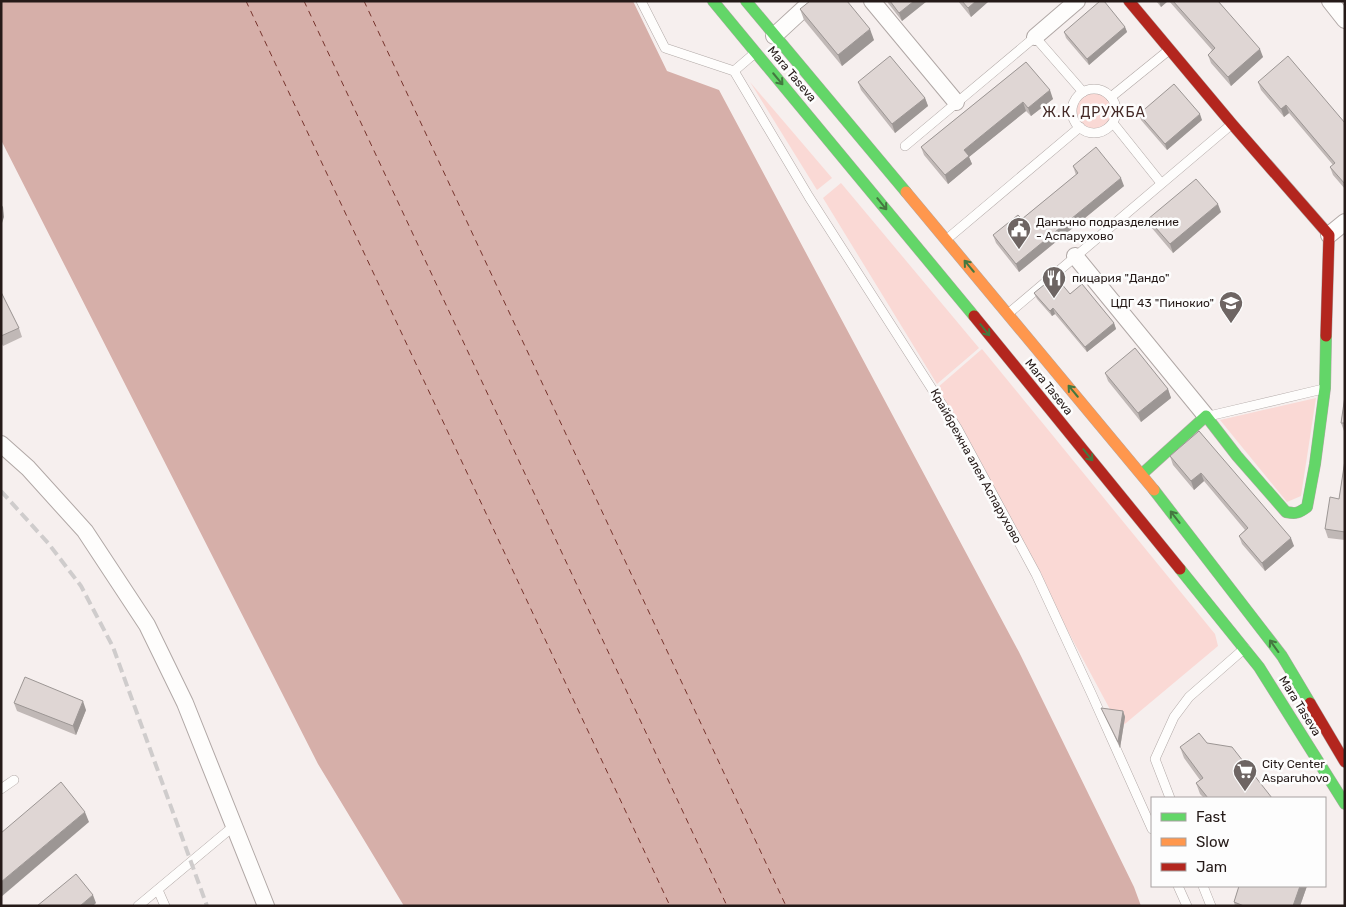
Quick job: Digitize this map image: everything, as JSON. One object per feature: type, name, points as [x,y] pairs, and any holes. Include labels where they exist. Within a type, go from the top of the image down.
[{"type":"main road","name":"Mara Taseva","points":[[713,1],[1245,648],[1259,667],[1345,804]]},
{"type":"main road","name":"Mara Taseva","points":[[746,1],[1142,474],[1282,656],[1345,762]]},
{"type":"main road","points":[[1129,1],[1232,124],[1329,235],[1325,388],[1308,503],[1304,511],[1299,514],[1290,514],[1282,508],[1237,456],[1206,416],[1142,474]]},
{"type":"street","points":[[774,36],[812,1]]},
{"type":"street","points":[[872,1],[956,102]]},
{"type":"street","points":[[1035,37],[1077,1]]},
{"type":"street","points":[[1330,1],[1345,20]]},
{"type":"street","points":[[1329,235],[1345,222]]},
{"type":"street","points":[[1075,256],[1206,416]]},
{"type":"street","points":[[1,444],[28,468],[85,531],[147,625],[185,703],[266,906]]},
{"type":"lane","points":[[641,1],[665,48],[734,71],[756,53]]},
{"type":"lane","points":[[905,146],[1035,37],[1083,92]]},
{"type":"lane","points":[[1111,97],[1169,50]]},
{"type":"lane","name":"Крайбрежна алея Аспарухово","points":[[734,71],[809,197],[953,421],[1036,574],[1151,827]]},
{"type":"lane","points":[[1095,89],[1101,90],[1111,97],[1116,110],[1113,123],[1108,128],[1094,133],[1080,128],[1072,109],[1074,102],[1083,92],[1095,89]]},
{"type":"lane","points":[[1113,123],[1161,183]]},
{"type":"lane","points":[[1008,313],[1232,124]]},
{"type":"lane","points":[[947,239],[1080,128]]},
{"type":"lane","points":[[1206,416],[1325,388]]},
{"type":"lane","points":[[1170,797],[1155,759],[1174,717],[1189,697],[1245,648]]},
{"type":"lane","points":[[1,789],[14,780]]},
{"type":"lane","points":[[138,906],[235,825]]},
{"type":"lane","points":[[1178,887],[1187,906]]},
{"type":"lane","points":[[1203,887],[1211,906]]},
{"type":"lane","points":[[158,890],[164,906]]},
{"type":"shaded area","points":[[1,1],[633,1],[667,71],[719,90],[1019,652],[1134,887],[1141,906],[404,906],[318,764],[1,140]]},
{"type":"shaded area","points":[[750,82],[832,178],[817,190]]},
{"type":"shaded area","points":[[1094,89],[1106,93],[1112,99],[1116,111],[1112,123],[1106,129],[1094,133],[1082,129],[1076,123],[1072,111],[1076,99],[1082,93]]},
{"type":"shaded area","points":[[841,183],[979,348],[937,384],[823,198]]},
{"type":"shaded area","points":[[982,349],[1215,634],[1218,646],[1120,728],[937,388]]},
{"type":"shaded area","points":[[1316,398],[1301,496],[1287,502],[1220,420]]},
{"type":"building","points":[[810,1],[847,1],[870,29],[838,55],[800,9]]},
{"type":"building","points":[[890,1],[914,1],[899,13]]},
{"type":"building","points":[[962,1],[976,1],[968,8]]},
{"type":"building","points":[[1100,1],[1104,1],[1125,27],[1087,59],[1064,32]]},
{"type":"building","points":[[1173,1],[1218,1],[1260,49],[1228,77],[1208,55],[1215,48]]},
{"type":"building","points":[[890,56],[925,98],[892,124],[858,82]]},
{"type":"building","points":[[1288,56],[1345,123],[1345,184],[1330,167],[1335,163],[1286,105],[1281,109],[1258,82]]},
{"type":"building","points":[[1026,62],[1050,90],[1028,108],[1023,102],[964,150],[969,156],[945,175],[921,147]]},
{"type":"building","points":[[1174,84],[1200,114],[1165,144],[1139,114]]},
{"type":"building","points":[[1096,147],[1121,178],[1016,264],[993,235],[1018,215],[1022,219],[1078,173],[1073,166]]},
{"type":"building","points":[[1196,179],[1218,204],[1170,244],[1148,219]]},
{"type":"building","points":[[1055,276],[1070,294],[1082,284],[1114,323],[1085,347],[1053,308],[1050,311],[1034,293]]},
{"type":"building","points":[[1,292],[19,328],[1,336]]},
{"type":"building","points":[[1135,348],[1168,389],[1138,413],[1105,373]]},
{"type":"building","points":[[1345,396],[1345,423],[1341,423]]},
{"type":"building","points":[[1199,431],[1291,538],[1262,563],[1239,536],[1248,528],[1201,473],[1191,481],[1170,456]]},
{"type":"building","points":[[1345,460],[1345,532],[1325,529],[1330,497],[1339,499]]},
{"type":"building","points":[[25,677],[83,701],[73,726],[14,703]]},
{"type":"building","points":[[1101,708],[1123,711],[1118,742]]},
{"type":"building","points":[[1199,733],[1207,743],[1232,747],[1271,797],[1207,797],[1196,783],[1203,778],[1180,747]]},
{"type":"building","points":[[61,782],[85,812],[1,882],[1,833]]},
{"type":"building","points":[[76,874],[93,895],[80,906],[37,906]]},
{"type":"building","points":[[1239,887],[1300,887],[1293,906],[1244,906],[1234,902]]},
{"type":"ferry route","points":[[246,1],[670,906]]},
{"type":"ferry route","points":[[304,1],[727,906]]},
{"type":"ferry route","points":[[364,1],[786,906]]},
{"type":"railway","points":[[1,491],[48,543],[81,586],[113,647],[207,906]]},
{"type":"traffic: fast","points":[[713,1],[974,316]]},
{"type":"traffic: fast","points":[[746,1],[906,192]]},
{"type":"traffic: fast","points":[[1142,474],[1206,416],[1237,456],[1286,512],[1302,511],[1307,507],[1315,464],[1325,388],[1326,336]]},
{"type":"traffic: fast","points":[[1154,490],[1282,656],[1310,703]]},
{"type":"traffic: fast","points":[[1180,569],[1259,667],[1345,804]]},
{"type":"traffic: slow","points":[[906,192],[1154,490]]},
{"type":"traffic: jam","points":[[1129,1],[1232,124],[1329,235],[1326,336]]},
{"type":"traffic: jam","points":[[974,316],[1180,569]]},
{"type":"traffic: jam","points":[[1310,703],[1345,762]]},
{"type":"place","name":"Данъчно подразделение - Аспарухово","points":[[1019,250]]},
{"type":"place","name":"пицария \"Дандо\"","points":[[1054,299]]},
{"type":"place","name":"ЦДГ 43 \"Пинокио\"","points":[[1231,324]]},
{"type":"place","name":"City Center Asparuhovo","points":[[1245,792]]},
{"type":"district","name":"Ж.К. ДРУЖБА","points":[[1094,112]]}]
